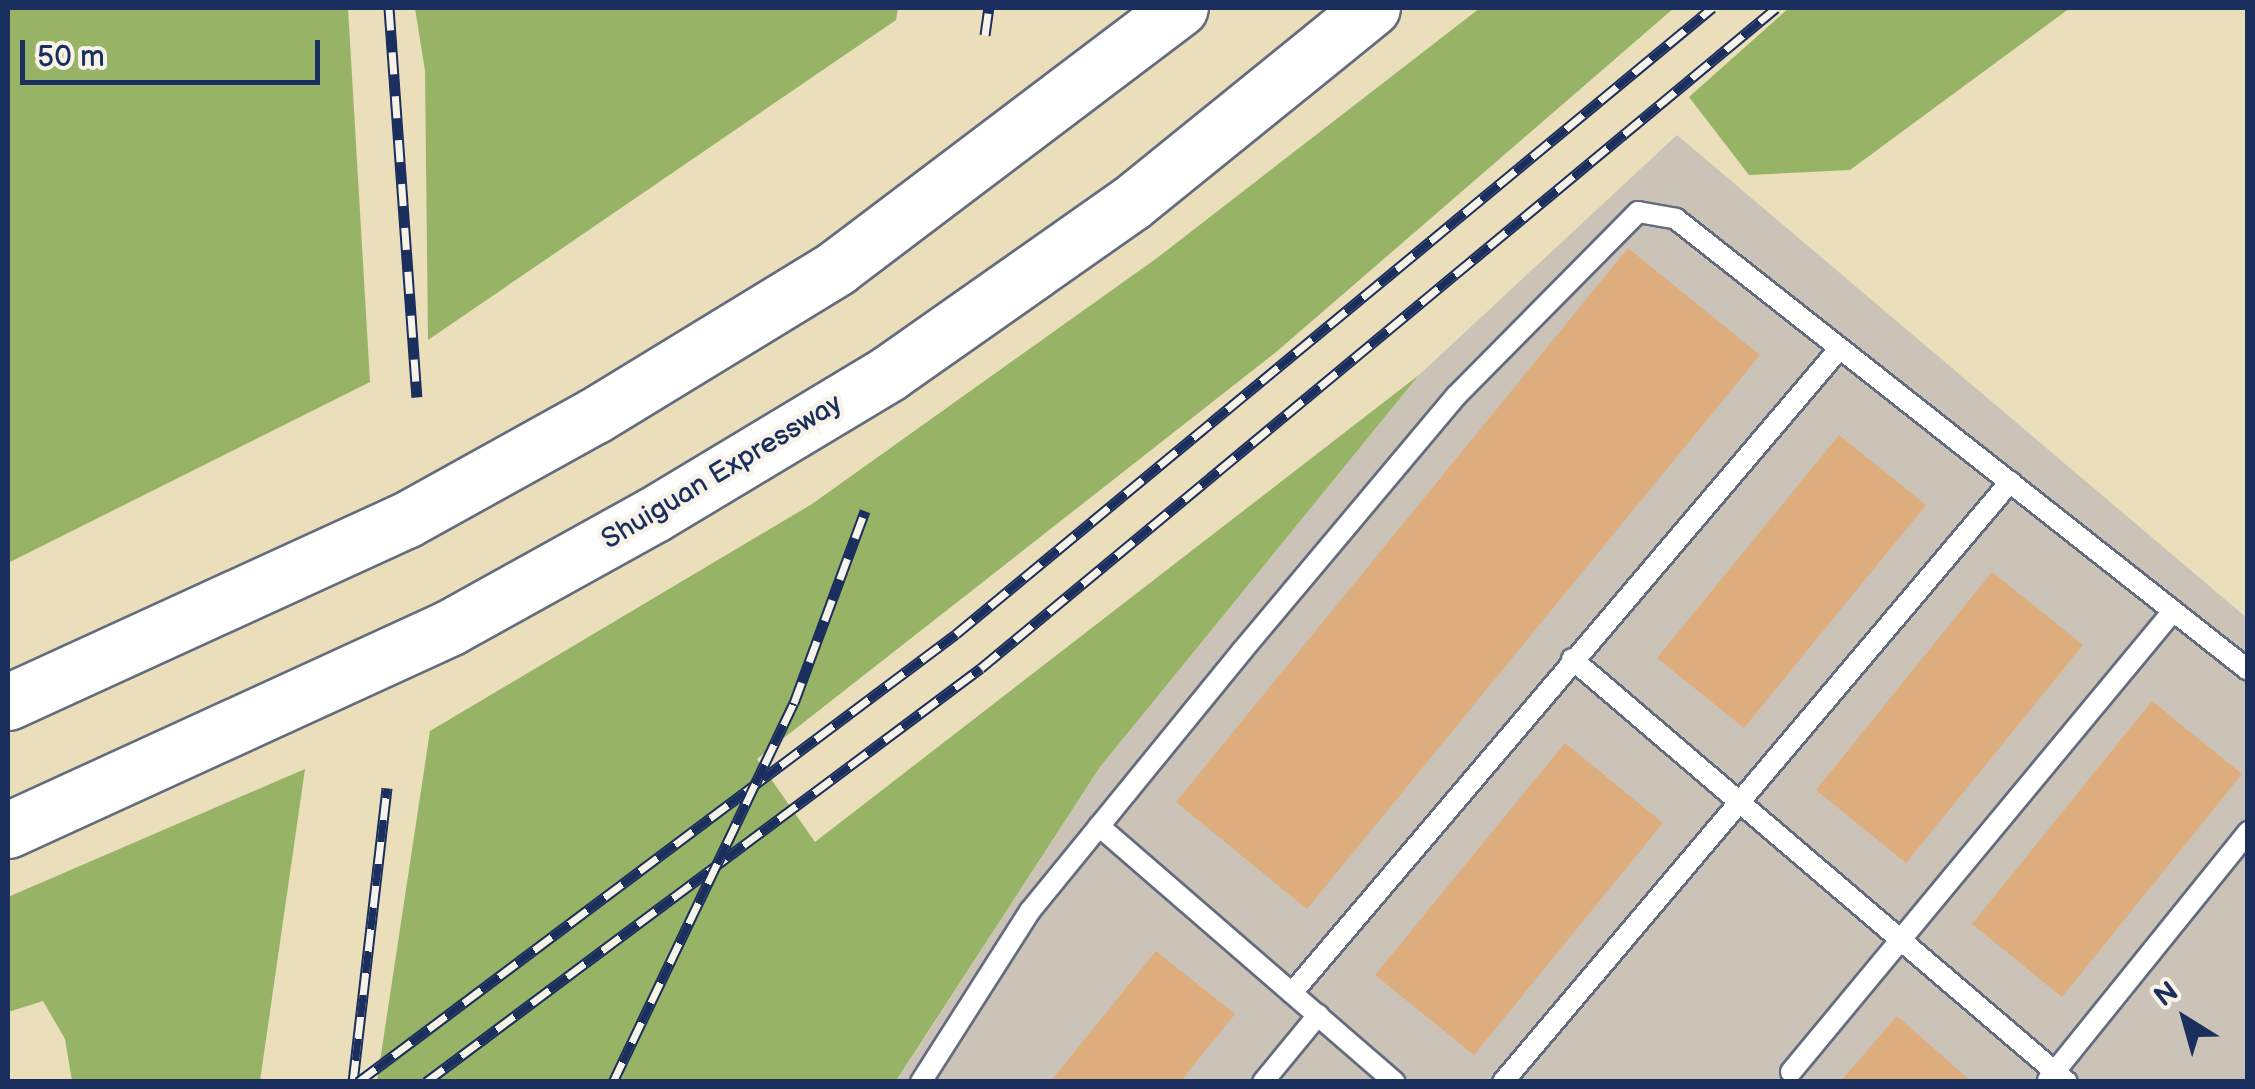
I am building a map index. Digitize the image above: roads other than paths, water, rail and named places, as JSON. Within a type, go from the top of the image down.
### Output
[{"type":"highway","points":[[8,702],[354,545],[594,416],[836,268],[1180,8]]},
{"type":"highway","name":"Shuiguan Expressway","points":[[8,830],[450,628],[670,505],[888,373],[1131,203],[1372,8]]},
{"type":"lane","points":[[921,1082],[1030,911],[1099,826],[1456,396],[1638,212],[1676,219],[2248,670]]},
{"type":"lane","points":[[1292,992],[1840,348]]},
{"type":"lane","points":[[1503,1082],[2010,482]]},
{"type":"lane","points":[[1791,1072],[1904,942],[2173,611]]},
{"type":"lane","points":[[1572,659],[1904,942],[2056,1078],[2248,832]]},
{"type":"lane","points":[[1099,826],[1395,1082]]},
{"type":"lane","points":[[1263,1082],[1318,1015]]},
{"type":"railway","points":[[389,8],[417,397]]},
{"type":"railway","points":[[985,35],[989,8]]},
{"type":"railway","points":[[358,1082],[956,634],[1712,8]]},
{"type":"railway","points":[[426,1082],[981,668],[1776,8]]},
{"type":"railway","points":[[613,1082],[794,703],[865,511]]},
{"type":"railway","points":[[353,1082],[387,788]]}]
